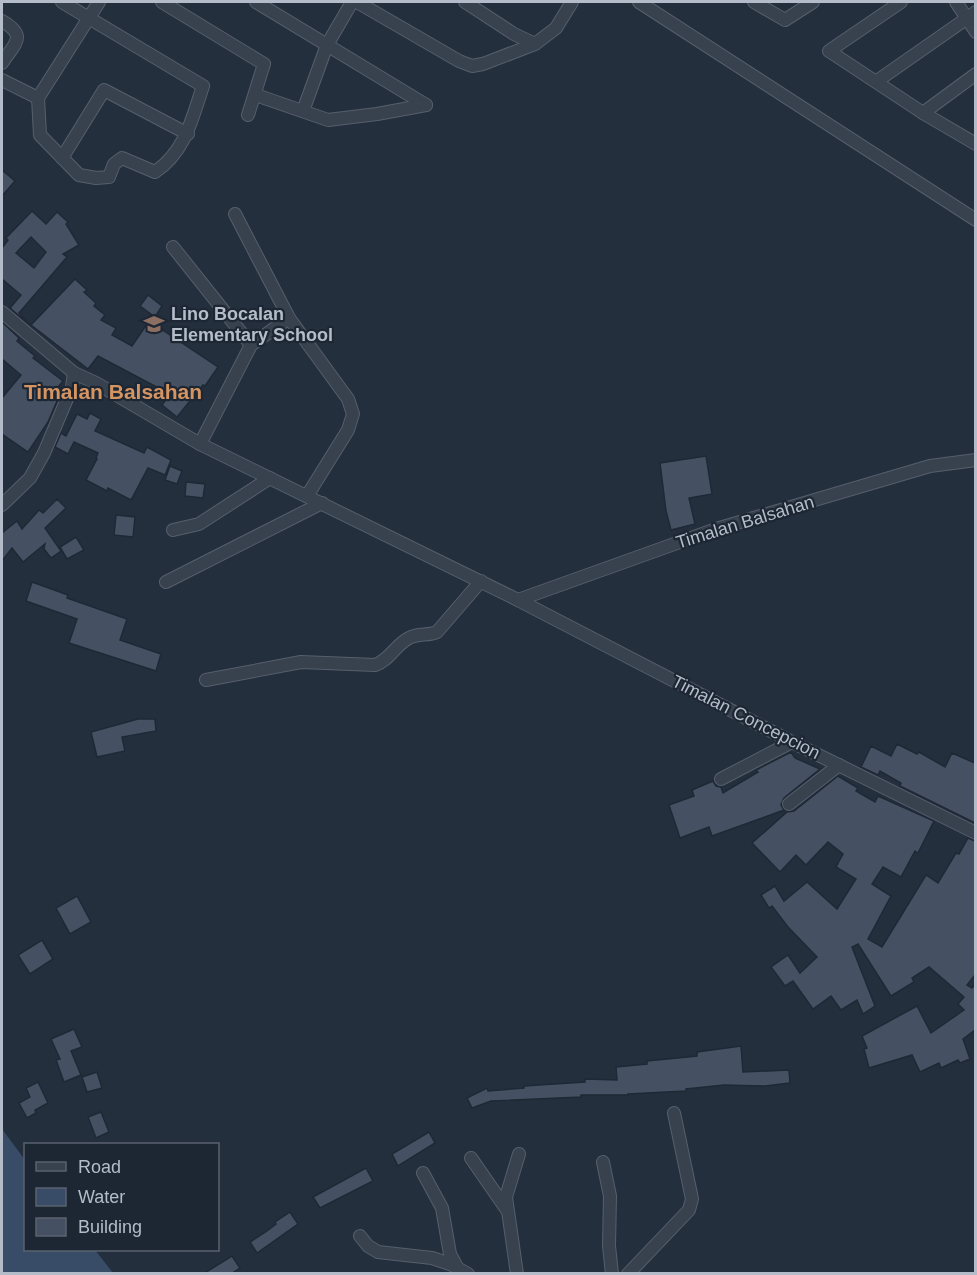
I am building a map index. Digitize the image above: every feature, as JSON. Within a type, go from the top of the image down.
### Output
[{"type":"street","points":[[62,2],[88,18],[203,87],[188,134],[169,163],[155,172],[122,158],[114,164],[108,177],[96,178],[79,175],[39,135],[38,98],[88,18],[99,2]]},
{"type":"street","points":[[162,2],[264,64],[248,115]]},
{"type":"street","points":[[256,2],[426,105],[328,120],[256,95]]},
{"type":"street","points":[[303,111],[327,45],[354,2],[459,62],[472,66],[535,44],[556,27],[572,2]]},
{"type":"street","points":[[465,2],[482,6],[514,34],[535,44]]},
{"type":"street","points":[[639,2],[975,220]]},
{"type":"street","points":[[754,2],[785,20],[813,2]]},
{"type":"street","points":[[901,2],[829,51],[923,113],[974,140]]},
{"type":"street","points":[[956,2],[971,15],[975,32]]},
{"type":"street","points":[[877,81],[971,15]]},
{"type":"street","points":[[2,21],[13,28],[17,33],[17,39],[2,63]]},
{"type":"street","points":[[923,113],[975,74]]},
{"type":"street","points":[[2,80],[38,98]]},
{"type":"street","points":[[62,158],[104,90],[188,134]]},
{"type":"street","points":[[235,214],[289,318],[348,399],[353,414],[348,430],[307,496]]},
{"type":"street","points":[[173,247],[251,345]]},
{"type":"street","name":"Timalan Concepcion","points":[[2,312],[74,373],[96,383],[200,444],[481,581],[792,742],[975,833]]},
{"type":"street","points":[[200,444],[251,345],[289,318]]},
{"type":"street","points":[[2,505],[30,477],[44,453],[72,387],[74,373]]},
{"type":"street","name":"Timalan Balsahan","points":[[518,600],[716,529],[930,466],[975,460]]},
{"type":"street","points":[[173,530],[199,524],[270,478]]},
{"type":"street","points":[[166,582],[322,503]]},
{"type":"street","points":[[206,680],[301,662],[375,665],[384,662],[406,639],[437,632],[481,581]]},
{"type":"street","points":[[721,779],[792,742]]},
{"type":"street","points":[[789,804],[839,765]]},
{"type":"street","points":[[628,1274],[689,1210],[692,1199],[674,1113]]},
{"type":"street","points":[[516,1274],[507,1211],[507,1191],[519,1154]]},
{"type":"street","points":[[471,1158],[507,1211]]},
{"type":"street","points":[[603,1162],[610,1196],[609,1246],[612,1274]]},
{"type":"street","points":[[423,1173],[442,1208],[450,1254],[463,1272]]},
{"type":"street","points":[[360,1236],[368,1246],[378,1252],[432,1258],[450,1264],[463,1272]]},
{"type":"water","points":[[2,1129],[24,1159],[24,1251],[96,1251],[113,1273],[2,1273]]},
{"type":"building","points":[[2,170],[15,181],[2,196]]},
{"type":"building","points":[[32,211],[46,224],[57,212],[68,222],[66,224],[79,245],[63,254],[67,257],[19,313],[30,325],[10,308],[21,295],[2,279],[2,248],[8,240],[6,238]],"holes":[[[31,237],[46,252],[34,268],[16,253]]]},
{"type":"building","points":[[75,279],[87,290],[84,292],[96,303],[94,306],[105,315],[101,320],[116,328],[112,335],[132,346],[149,321],[218,367],[205,386],[203,385],[177,417],[162,405],[170,394],[98,356],[88,369],[31,325]]},
{"type":"building","points":[[148,295],[162,306],[155,317],[140,306]]},
{"type":"building","points":[[2,322],[19,338],[17,341],[35,356],[33,358],[63,381],[51,396],[57,401],[48,422],[28,452],[2,434],[2,398],[21,375],[2,359]]},
{"type":"building","points":[[90,413],[101,419],[95,431],[144,453],[147,447],[171,460],[165,475],[148,468],[131,500],[86,480],[98,453],[74,442],[68,454],[55,447],[61,433],[66,436],[77,414],[87,419]]},
{"type":"building","points":[[706,456],[712,494],[689,498],[695,524],[671,530],[666,511],[660,463]]},
{"type":"building","points":[[170,466],[182,471],[177,484],[165,480]]},
{"type":"building","points":[[186,482],[205,484],[203,498],[185,496]]},
{"type":"building","points":[[57,499],[66,508],[45,528],[61,551],[51,558],[44,549],[45,544],[23,562],[12,548],[2,561],[2,533],[17,521],[22,529],[39,510],[43,513]]},
{"type":"building","points":[[116,515],[135,517],[133,537],[114,535]]},
{"type":"building","points":[[76,537],[84,550],[67,559],[60,547]]},
{"type":"building","points":[[32,582],[68,595],[67,598],[127,619],[120,640],[161,654],[156,671],[69,643],[77,619],[26,601]]},
{"type":"building","points":[[138,719],[155,719],[156,731],[122,737],[125,751],[97,757],[91,732]]},
{"type":"building","points":[[897,744],[917,754],[919,752],[945,767],[952,753],[975,763],[975,823],[900,786],[901,783],[880,771],[878,775],[861,767],[871,746],[891,756]]},
{"type":"building","points":[[791,752],[795,758],[820,769],[784,798],[781,805],[784,810],[712,836],[709,827],[680,838],[669,805],[694,796],[692,790],[713,781],[716,786],[721,787],[723,793],[758,772],[756,770]]},
{"type":"building","points":[[838,776],[858,788],[856,791],[875,802],[878,796],[934,821],[918,853],[915,851],[901,877],[883,867],[872,884],[891,896],[868,939],[882,947],[926,875],[938,883],[968,838],[975,841],[975,975],[967,985],[972,988],[975,984],[975,1030],[963,1039],[970,1059],[960,1063],[958,1060],[941,1068],[939,1063],[920,1072],[912,1055],[869,1068],[864,1049],[867,1048],[862,1036],[917,1006],[931,1033],[964,1010],[958,1004],[964,997],[929,967],[912,978],[914,982],[891,996],[858,944],[852,947],[875,1006],[863,1014],[857,1000],[841,1010],[831,996],[813,1009],[793,981],[785,986],[771,967],[788,955],[800,973],[817,957],[788,927],[772,906],[769,908],[761,895],[775,886],[784,901],[807,882],[837,909],[856,879],[836,867],[843,854],[828,842],[806,865],[796,855],[780,872],[752,843],[787,812],[794,811]]},
{"type":"building","points":[[77,896],[91,922],[70,934],[56,908]]},
{"type":"building","points":[[42,940],[53,959],[30,974],[18,955]]},
{"type":"building","points":[[74,1029],[82,1047],[71,1051],[81,1075],[64,1082],[56,1060],[60,1059],[51,1039]]},
{"type":"building","points":[[741,1046],[743,1072],[789,1070],[790,1083],[765,1086],[724,1085],[686,1089],[686,1091],[628,1095],[581,1095],[581,1097],[491,1101],[472,1108],[467,1098],[487,1088],[488,1091],[585,1082],[585,1079],[617,1080],[616,1067],[697,1056],[697,1052]]},
{"type":"building","points":[[97,1072],[102,1088],[87,1092],[82,1077]]},
{"type":"building","points":[[38,1082],[48,1103],[35,1110],[36,1113],[27,1118],[19,1103],[30,1097],[26,1088]]},
{"type":"building","points":[[101,1112],[109,1132],[96,1138],[88,1117]]},
{"type":"building","points":[[429,1132],[435,1143],[398,1166],[392,1154]]},
{"type":"building","points":[[366,1168],[373,1181],[320,1208],[313,1197]]},
{"type":"building","points":[[290,1212],[298,1224],[257,1253],[250,1242]]},
{"type":"building","points":[[232,1256],[240,1268],[231,1274],[203,1274]]},
{"type":"place","name":"Lino Bocalan Elementary School","points":[[154,324]]},
{"type":"district","name":"Timalan Balsahan","points":[[113,392]]}]
